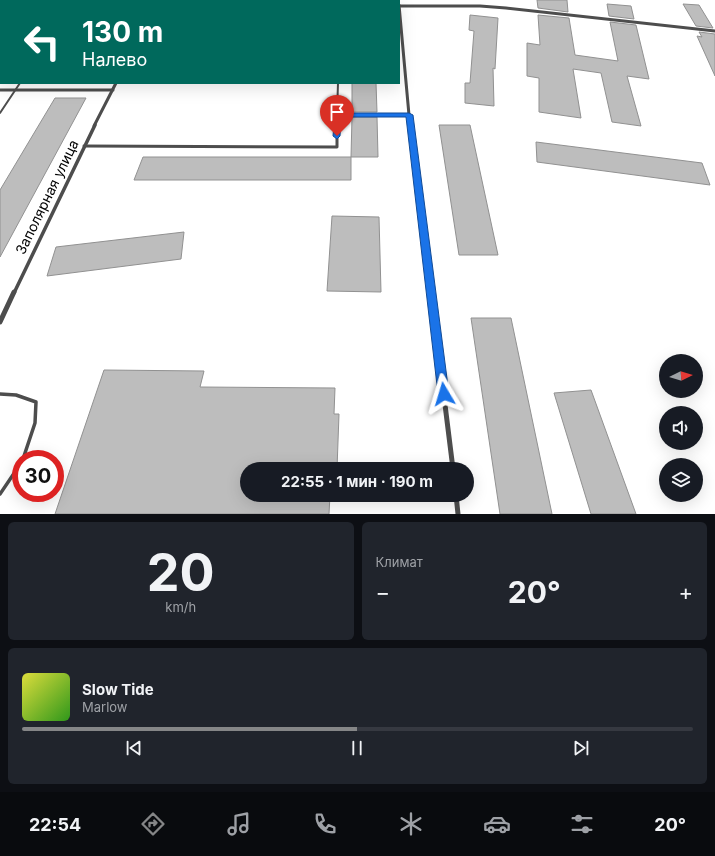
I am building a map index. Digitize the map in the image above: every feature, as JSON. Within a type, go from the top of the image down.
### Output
[{"type":"street","points":[[400,6],[493,7],[715,31]]},
{"type":"street","points":[[400,17],[409,115],[452,462]]},
{"type":"street","name":"Заполярная улица","points":[[0,322],[84,146],[116,84]]},
{"type":"street","points":[[0,90],[113,90]]},
{"type":"street","points":[[457,502],[458,514]]},
{"type":"lane","points":[[0,112],[19,84]]},
{"type":"lane","points":[[84,146],[337,147],[338,84]]},
{"type":"lane","points":[[337,114],[409,115]]},
{"type":"lane","points":[[0,394],[16,395],[36,402],[35,423],[26,450]]},
{"type":"lane","points":[[0,494],[12,476]]},
{"type":"building","points":[[537,0],[567,0],[568,12],[538,8]]},
{"type":"building","points":[[607,4],[631,6],[634,19],[609,16]]},
{"type":"building","points":[[683,4],[699,5],[713,28],[696,26]]},
{"type":"building","points":[[470,15],[498,18],[495,69],[493,68],[494,106],[465,103],[465,83],[470,83],[474,31],[469,30]]},
{"type":"building","points":[[538,15],[569,18],[575,55],[618,61],[610,22],[636,25],[649,79],[627,76],[641,126],[612,122],[601,73],[573,69],[581,118],[539,112],[539,78],[527,76],[527,43],[540,45]]},
{"type":"building","points":[[699,32],[715,34],[715,76],[697,36],[702,37]]},
{"type":"building","points":[[352,84],[376,84],[377,112],[352,112]]},
{"type":"building","points":[[55,98],[86,98],[0,257],[0,190]]},
{"type":"building","points":[[352,117],[377,117],[378,157],[351,157]]},
{"type":"building","points":[[439,125],[470,125],[498,255],[459,255]]},
{"type":"building","points":[[536,142],[702,163],[710,185],[537,162]]},
{"type":"building","points":[[143,157],[351,157],[351,180],[134,180]]},
{"type":"building","points":[[332,216],[379,217],[381,292],[327,291]]},
{"type":"building","points":[[184,232],[181,259],[47,276],[56,247]]},
{"type":"building","points":[[471,318],[511,318],[552,514],[500,514]]},
{"type":"building","points":[[104,370],[204,371],[200,387],[335,388],[334,414],[339,414],[337,462],[240,462],[240,502],[330,502],[329,514],[55,514],[59,502],[64,502],[64,488]]},
{"type":"building","points":[[591,390],[636,514],[591,514],[554,393]]},
{"type":"route","points":[[337,136],[337,114],[409,115],[444,394]]}]
